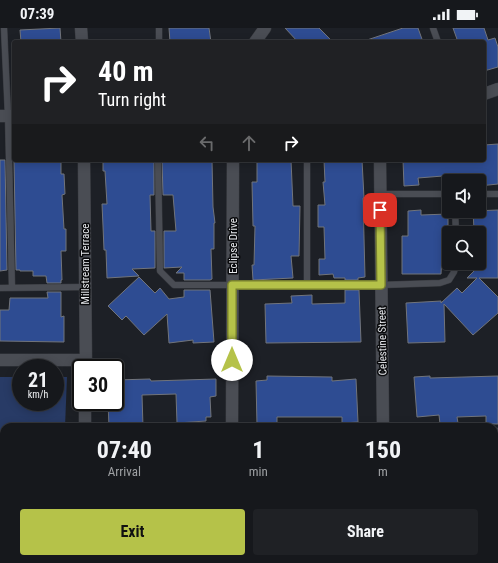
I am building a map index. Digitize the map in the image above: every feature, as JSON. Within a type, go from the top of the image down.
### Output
[{"type":"street","points":[[81,28],[82,40]]},
{"type":"street","points":[[256,40],[265,28]]},
{"type":"street","points":[[486,93],[498,88]]},
{"type":"street","name":"Millstream Terrace","points":[[84,162],[86,359]]},
{"type":"street","name":"Eclipse Drive","points":[[232,423],[233,162]]},
{"type":"street","name":"Celestine Street","points":[[380,162],[383,423]]},
{"type":"street","points":[[0,360],[72,363]]},
{"type":"street","points":[[85,411],[85,423]]},
{"type":"lane","points":[[4,28],[12,288]]},
{"type":"lane","points":[[159,28],[159,40]]},
{"type":"lane","points":[[433,28],[437,40]]},
{"type":"lane","points":[[158,162],[160,271],[174,285],[307,286],[440,283],[449,280],[454,270]]},
{"type":"lane","points":[[307,162],[307,286]]},
{"type":"lane","points":[[380,194],[442,194]]},
{"type":"lane","points":[[486,194],[498,194]]},
{"type":"lane","points":[[0,288],[85,286]]},
{"type":"shaded area","points":[[0,377],[12,377],[12,411],[64,411],[64,377],[67,377],[65,423],[0,423]]},
{"type":"building","points":[[60,28],[61,40],[21,40],[20,30]]},
{"type":"building","points":[[169,28],[209,28],[211,40],[170,40]]},
{"type":"building","points":[[285,28],[319,28],[331,40],[296,40]]},
{"type":"building","points":[[403,28],[418,28],[422,40],[367,40]]},
{"type":"building","points":[[453,28],[484,28],[488,40],[495,38],[498,47],[498,67],[486,70],[486,40],[457,40]]},
{"type":"building","points":[[498,144],[498,184],[486,185],[486,174],[442,174],[442,176],[418,178],[419,185],[404,186],[403,162],[486,162],[486,145]]},
{"type":"building","points":[[0,160],[5,160],[7,270],[0,271]]},
{"type":"building","points":[[14,162],[61,162],[61,174],[64,174],[65,194],[62,195],[64,229],[66,229],[66,251],[61,251],[61,283],[47,283],[46,276],[33,276],[33,271],[16,270]]},
{"type":"building","points":[[103,162],[154,162],[154,195],[150,195],[151,231],[155,231],[155,268],[132,269],[139,276],[107,278],[102,204],[107,204],[105,171],[103,171]]},
{"type":"building","points":[[162,162],[212,162],[213,207],[215,223],[214,249],[211,249],[212,279],[184,280],[184,273],[176,273],[182,267],[164,268],[164,231],[176,231],[173,195],[163,195]]},
{"type":"building","points":[[257,162],[291,162],[293,206],[300,206],[299,256],[291,256],[293,278],[253,280],[252,265],[254,265],[255,226],[253,226],[252,182],[257,182]]},
{"type":"building","points":[[324,162],[362,162],[365,277],[358,278],[358,280],[334,278],[333,274],[319,275],[319,259],[325,259],[324,227],[318,227],[318,205],[325,205],[323,182],[325,182]]},
{"type":"building","points":[[421,210],[421,215],[442,214],[442,218],[448,218],[448,226],[442,226],[441,274],[402,274],[402,236],[408,236],[408,211]]},
{"type":"building","points":[[486,210],[498,210],[498,278],[479,278],[498,297],[498,313],[473,335],[444,304],[445,342],[408,343],[406,303],[441,301],[441,303],[457,288],[462,293],[477,278],[467,278],[474,270],[486,270],[486,226],[474,226],[473,218],[486,218]]},
{"type":"building","points":[[139,277],[155,293],[160,288],[169,299],[184,297],[184,290],[210,290],[214,342],[193,343],[193,340],[169,343],[167,314],[144,335],[126,316],[122,320],[108,306]]},
{"type":"building","points":[[345,290],[359,290],[361,342],[266,343],[265,304],[292,303],[291,296],[312,295],[312,304],[345,303]]},
{"type":"building","points":[[47,292],[61,292],[61,317],[64,316],[64,342],[0,341],[0,310],[9,310],[10,298],[48,298]]},
{"type":"building","points":[[267,376],[332,377],[332,381],[356,379],[358,422],[342,423],[342,417],[277,417],[277,423],[257,423],[256,381],[267,380]]},
{"type":"building","points":[[498,376],[498,423],[486,423],[486,416],[457,417],[458,423],[440,423],[439,415],[417,417],[414,377]]},
{"type":"building","points":[[150,379],[151,381],[216,379],[216,396],[210,397],[211,417],[206,417],[206,421],[177,423],[176,394],[142,395],[143,423],[109,423],[108,411],[124,411],[124,380]]},
{"type":"route","points":[[232,360],[232,285],[381,285],[380,210]]}]
